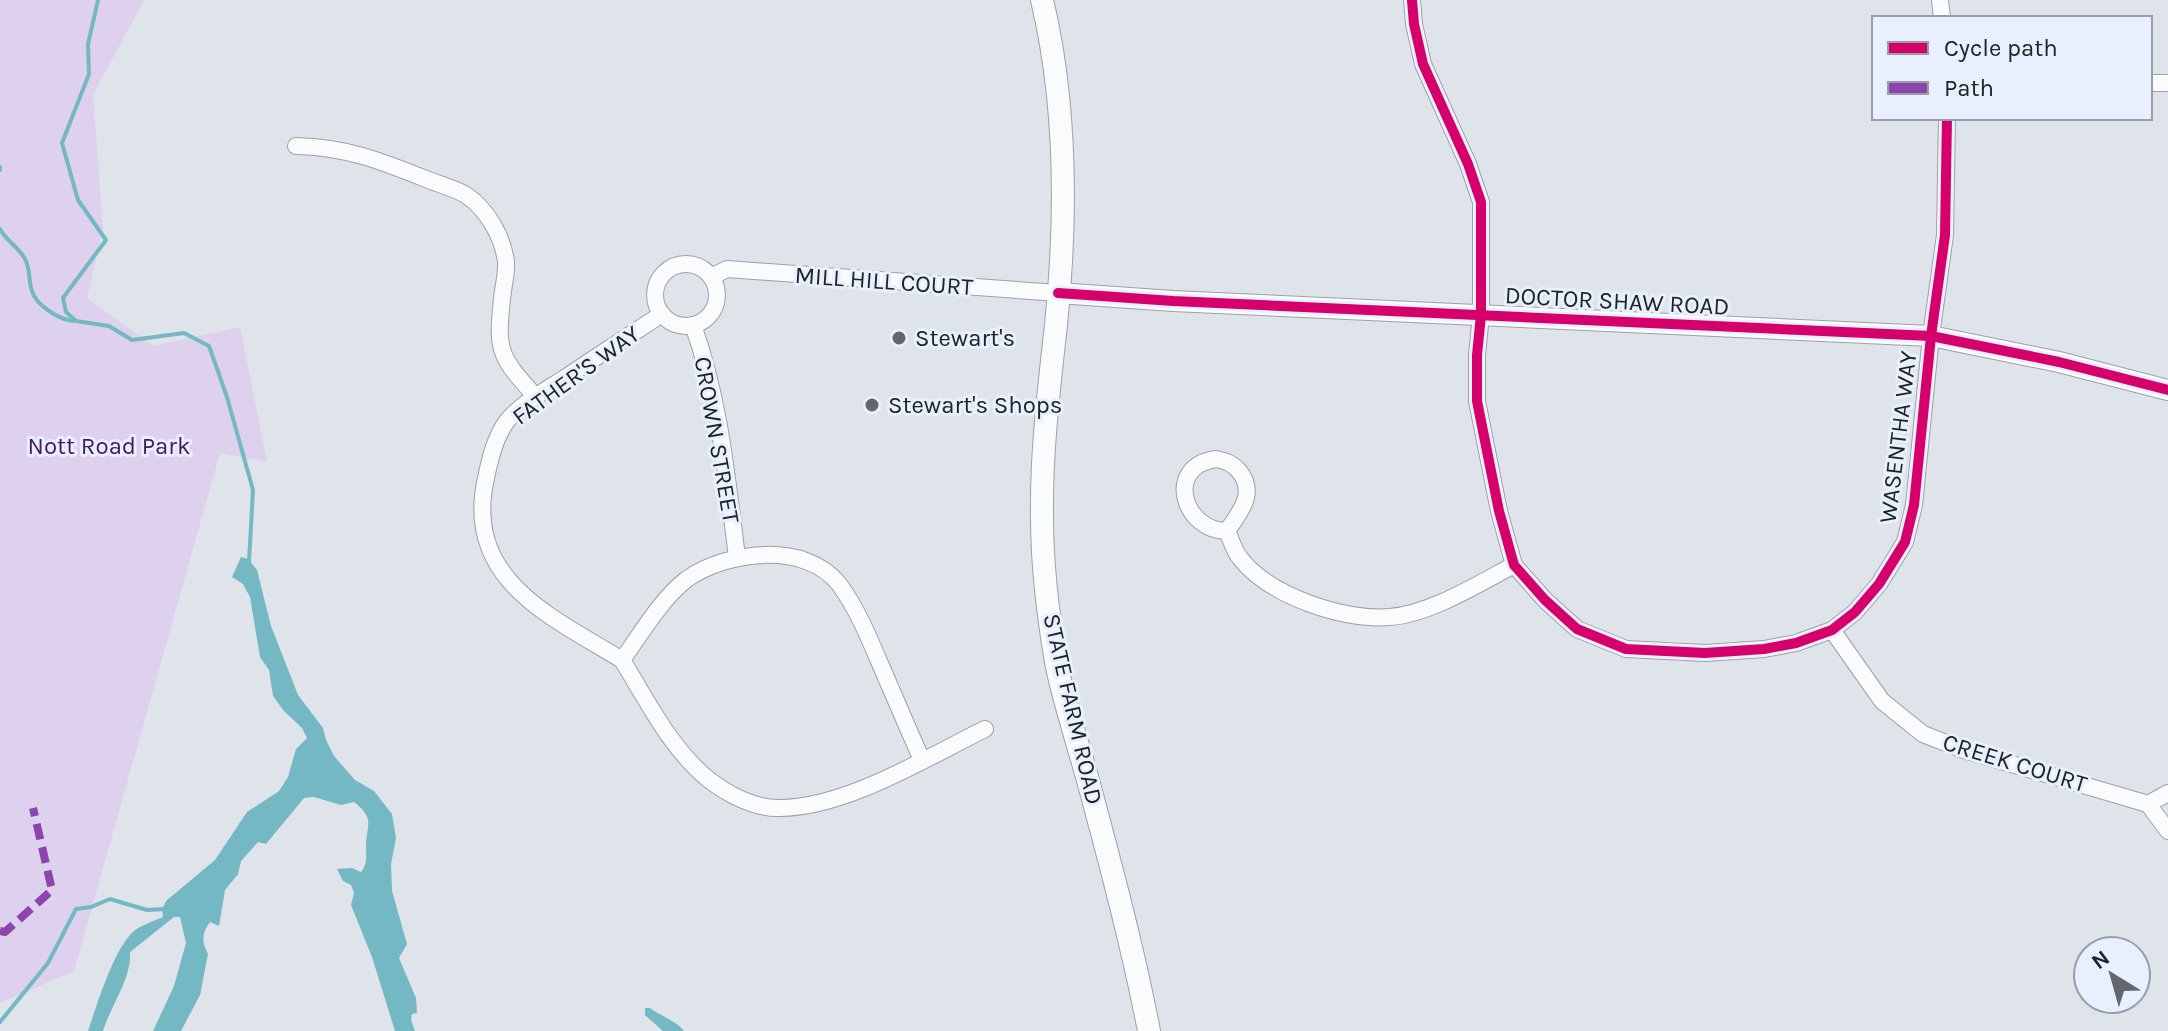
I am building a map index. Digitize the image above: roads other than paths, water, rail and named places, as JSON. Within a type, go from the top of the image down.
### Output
[{"type":"main road","name":"STATE FARM ROAD","points":[[1042,0],[1054,49],[1063,184],[1042,517],[1048,601],[1056,662],[1133,949],[1149,1031]]},
{"type":"street","name":"WASENTHA WAY","points":[[1412,0],[1423,64],[1468,164],[1481,202],[1477,401],[1499,511],[1514,565],[1577,629],[1626,649],[1705,653],[1764,649],[1796,643],[1832,630],[1855,612],[1879,584],[1905,542],[1914,505],[1945,235],[1947,120]]},
{"type":"street","points":[[296,146],[326,146],[364,154],[465,195],[485,213],[500,238],[506,264],[498,328],[501,350],[512,370],[536,397]]},
{"type":"street","name":"MILL HILL COURT","points":[[662,314],[655,296],[660,277],[676,265],[696,265],[711,277],[727,269],[1058,293]]},
{"type":"street","points":[[662,314],[676,324],[693,325],[710,314],[717,296],[711,277]]},
{"type":"street","name":"DOCTOR SHAW ROAD","points":[[1058,293],[1931,336],[2059,362],[2168,390]]},
{"type":"street","name":"FATHER'S WAY","points":[[622,660],[535,606],[502,575],[486,542],[481,496],[491,454],[507,422],[536,397],[662,314]]},
{"type":"street","name":"CROWN STREET","points":[[693,325],[707,364],[718,416],[737,557]]},
{"type":"street","points":[[1206,461],[1227,461],[1246,480],[1247,498],[1227,531],[1210,528],[1199,520],[1184,494],[1189,473],[1206,461]]},
{"type":"street","points":[[1227,531],[1239,558],[1261,578],[1308,604],[1343,613],[1391,617],[1443,602],[1514,565]]},
{"type":"street","points":[[922,760],[858,613],[837,581],[814,563],[782,556],[737,557],[712,565],[686,580],[667,599],[622,660],[673,742],[706,778],[734,797],[777,809],[824,804],[922,760],[985,729]]},
{"type":"street","name":"CREEK COURT","points":[[1832,630],[1882,701],[1923,734],[1964,750],[2148,804]]},
{"type":"street","points":[[2168,793],[2148,804],[2168,831]]},
{"type":"water","points":[[241,557],[248,559],[257,570],[271,626],[298,695],[323,728],[334,756],[355,780],[374,791],[392,814],[396,838],[391,864],[392,891],[407,944],[399,958],[416,998],[417,1013],[412,1014],[411,1020],[415,1031],[395,1031],[372,957],[351,905],[354,893],[337,869],[352,868],[361,872],[363,869],[367,817],[354,802],[341,805],[314,797],[304,798],[266,844],[258,842],[241,861],[238,874],[225,890],[219,926],[210,922],[204,934],[208,954],[200,995],[181,1031],[153,1031],[174,986],[186,943],[180,917],[174,917],[130,952],[128,972],[103,1031],[88,1031],[107,978],[127,939],[137,929],[163,917],[166,901],[215,860],[247,812],[279,791],[288,777],[296,749],[307,738],[302,728],[273,696],[269,670],[260,657],[250,597],[243,584],[232,577]]},
{"type":"water","points":[[645,1008],[673,1021],[684,1031],[663,1031],[645,1015]]},
{"type":"waterway","points":[[98,0],[88,44],[89,74],[62,143],[78,200],[106,240],[63,298],[66,312],[76,321],[109,326],[132,340],[184,333],[209,346],[253,490],[249,562]]},
{"type":"waterway","points":[[0,229],[25,259],[34,296],[54,314],[73,321]]},
{"type":"waterway","points":[[0,1022],[48,963],[76,909],[110,899],[147,910],[165,909]]},
{"type":"place","name":"Stewart's","points":[[899,338]]},
{"type":"place","name":"Stewart's Shops","points":[[872,405]]},
{"type":"park label","name":"Nott Road Park","points":[[109,446]]}]
